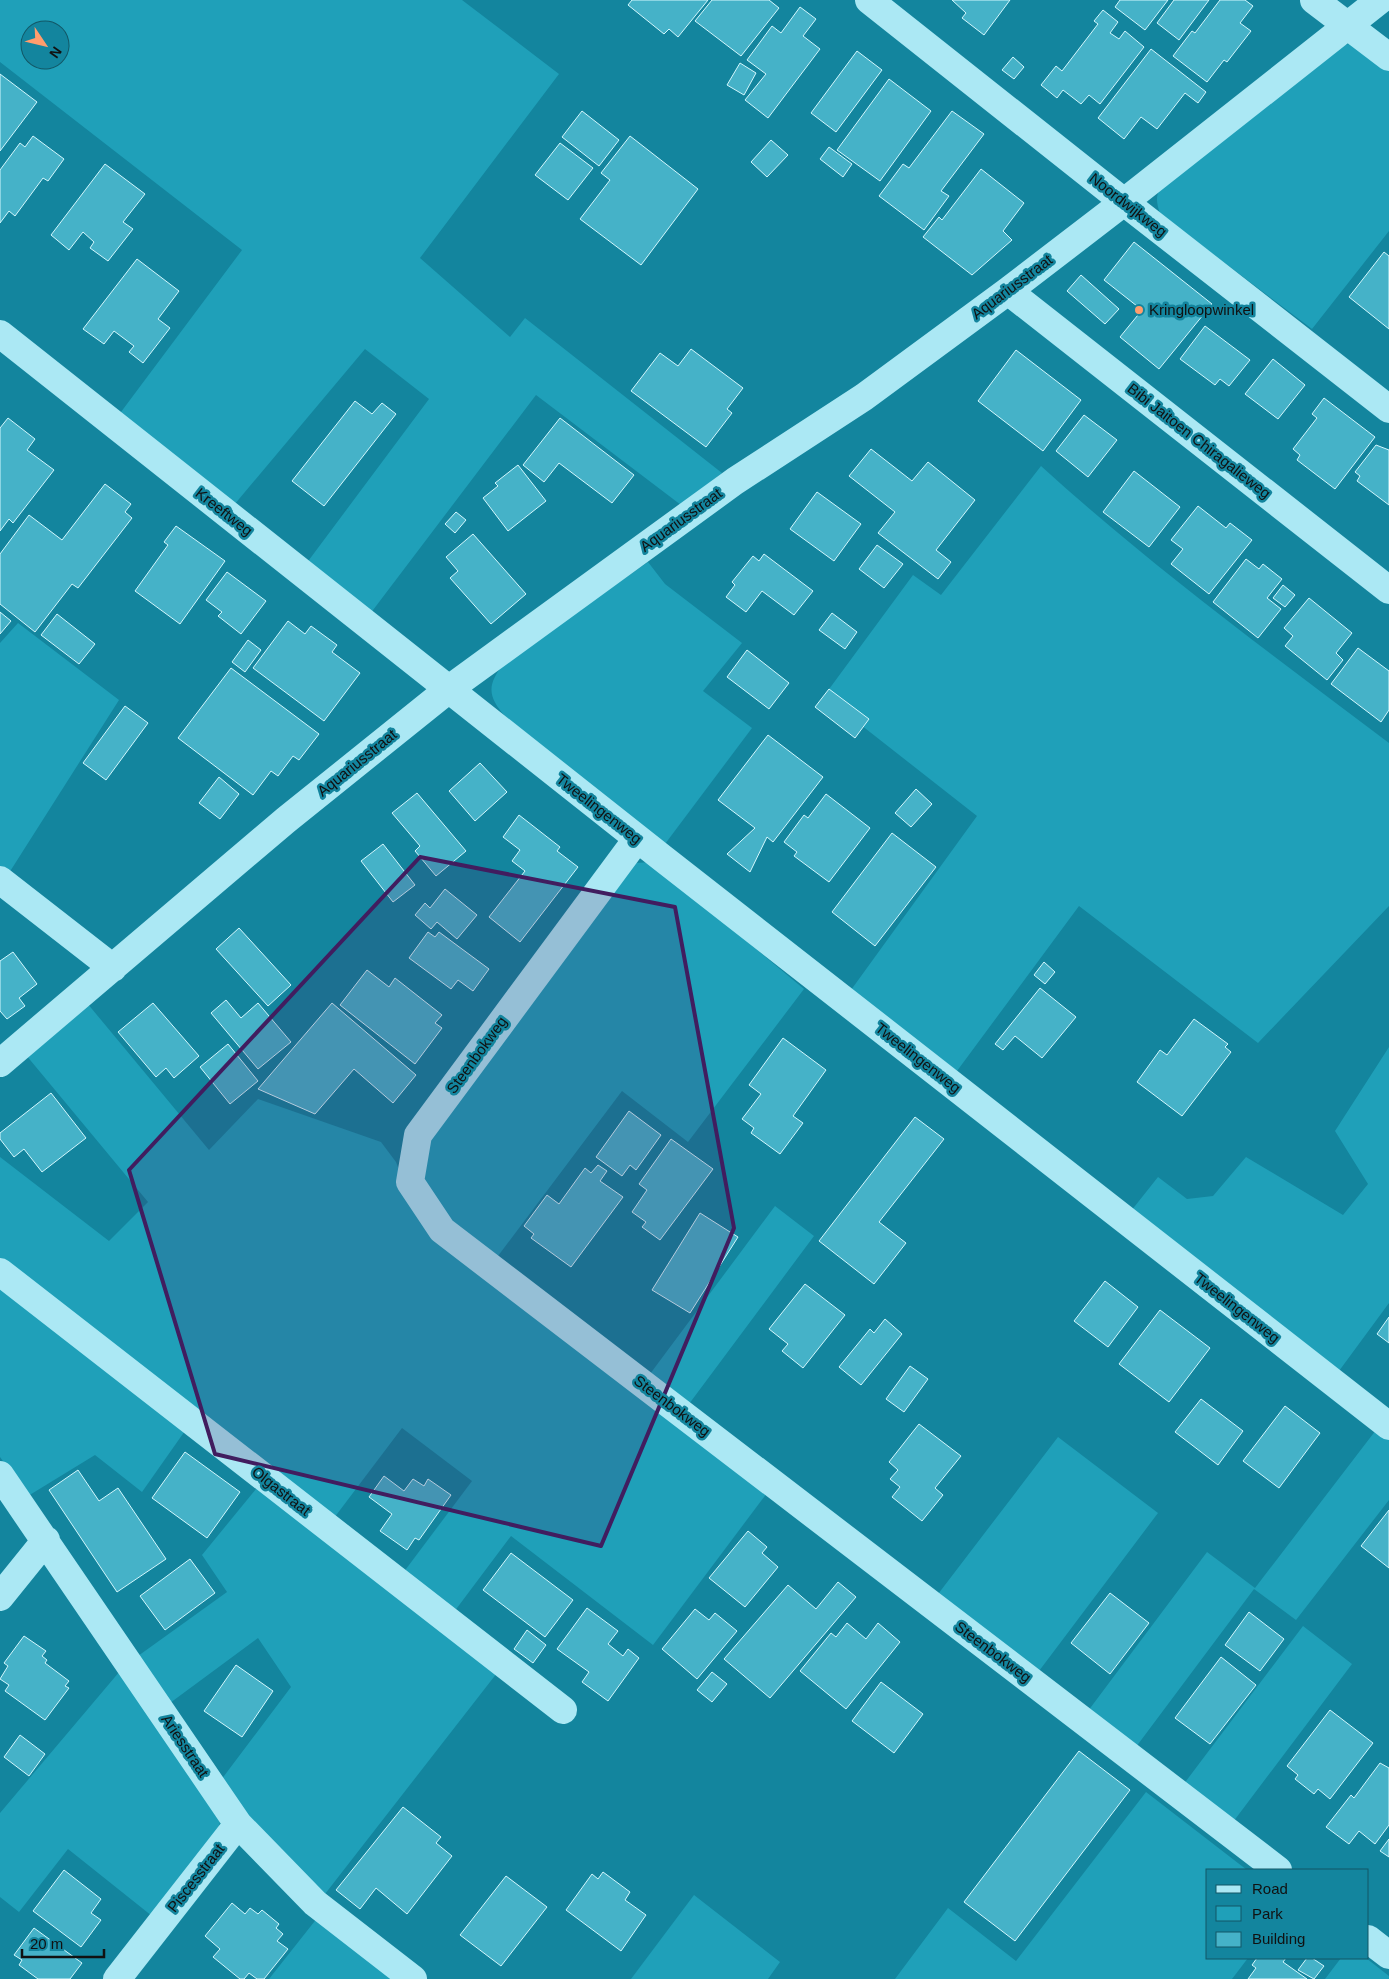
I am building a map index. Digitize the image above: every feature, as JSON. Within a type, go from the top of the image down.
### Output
[{"type":"street","name":"Noordwijkweg","points":[[869,0],[1389,409]]},
{"type":"street","points":[[1314,0],[1389,58]]},
{"type":"street","name":"Aquariusstraat","points":[[0,1063],[286,820],[448,689],[735,481],[864,397],[1008,291],[1380,0]]},
{"type":"street","name":"Bibi Jaitoen Chiragalieweg","points":[[1008,291],[1389,590]]},
{"type":"street","name":"Kreeftweg","points":[[0,334],[448,689]]},
{"type":"street","name":"Tweelingenweg","points":[[448,689],[1389,1426]]},
{"type":"street","name":"Steenbokweg","points":[[637,838],[418,1135],[410,1182],[442,1230],[1277,1869]]},
{"type":"street","points":[[0,880],[114,968]]},
{"type":"street","name":"Olgastraat","points":[[0,1272],[563,1710]]},
{"type":"street","name":"Ariesstraat","points":[[0,1475],[238,1824],[315,1903],[413,1979]]},
{"type":"street","points":[[0,1596],[46,1540]]},
{"type":"street","name":"Piscesstraat","points":[[117,1979],[238,1824]]},
{"type":"street","points":[[1369,1940],[1389,1955]]},
{"type":"highlighted area","points":[[420,857],[675,907],[734,1228],[601,1546],[215,1454],[129,1170]]},
{"type":"green space","points":[[0,0],[462,0],[559,74],[420,258],[510,337],[525,318],[722,473],[681,505],[536,395],[370,614],[306,564],[429,399],[365,349],[234,505],[118,416],[242,250],[0,62]]},
{"type":"green space","points":[[1350,44],[1389,66],[1389,231],[1312,329],[1160,214],[1157,198],[1160,189],[1341,45]]},
{"type":"green space","points":[[1041,466],[1168,574],[1389,743],[1389,906],[1258,1043],[1079,906],[957,1071],[851,990],[977,816],[824,696],[913,575],[941,595]]},
{"type":"green space","points":[[648,562],[665,584],[742,643],[703,691],[752,728],[665,844],[506,717],[495,703],[492,690],[494,678],[504,663]]},
{"type":"green space","points":[[18,623],[119,700],[9,873],[0,866],[0,643]]},
{"type":"green space","points":[[652,862],[804,989],[688,1142],[622,1091],[495,1260],[446,1222],[422,1181],[429,1138],[635,863]]},
{"type":"green space","points":[[87,1003],[209,1150],[258,1099],[381,1142],[396,1162],[408,1193],[767,1493],[653,1645],[511,1536],[451,1616],[400,1577],[472,1481],[402,1428],[331,1522],[0,1261],[0,1157],[109,1241],[148,1202],[26,1055]]},
{"type":"green space","points":[[1389,1047],[1389,1303],[1339,1371],[1131,1211],[1158,1177],[1187,1199],[1213,1196],[1246,1157],[1343,1215],[1368,1184],[1335,1131]]},
{"type":"green space","points":[[775,1206],[814,1236],[689,1404],[650,1374]]},
{"type":"green space","points":[[0,1281],[187,1428],[142,1492],[95,1455],[28,1496],[0,1457]]},
{"type":"green space","points":[[1376,1430],[1389,1440],[1389,1500],[1296,1620],[1254,1589],[1133,1751],[1085,1715],[1207,1552],[1255,1588]]},
{"type":"green space","points":[[1058,1437],[1158,1513],[1033,1679],[932,1602]]},
{"type":"green space","points":[[260,1484],[497,1673],[325,1894],[269,1844],[221,1780],[291,1687],[258,1638],[170,1703],[138,1656],[227,1592],[202,1555]]},
{"type":"green space","points":[[1303,1626],[1352,1664],[1227,1830],[1177,1793]]},
{"type":"green space","points":[[120,1671],[216,1812],[220,1822],[217,1833],[152,1916],[68,1849],[19,1912],[0,1897],[0,1813]]},
{"type":"green space","points":[[1146,1792],[1246,1869],[1206,1869],[1206,1959],[1247,1959],[1232,1979],[895,1979],[948,1908],[1016,1961]]},
{"type":"green space","points":[[694,1895],[780,1962],[768,1979],[631,1979]]},
{"type":"green space","points":[[318,1917],[396,1979],[269,1979]]},
{"type":"green space","points":[[1340,1959],[1367,1959],[1389,1976],[1389,1979],[1325,1979]]},
{"type":"building","points":[[632,0],[708,0],[678,37],[669,29],[664,34],[628,5]]},
{"type":"building","points":[[712,0],[769,0],[779,8],[741,56],[695,21]]},
{"type":"building","points":[[952,0],[1010,0],[984,35],[962,18],[966,13]]},
{"type":"building","points":[[1120,0],[1168,0],[1145,30],[1115,7]]},
{"type":"building","points":[[1174,0],[1209,0],[1179,40],[1157,23]]},
{"type":"building","points":[[1220,0],[1245,0],[1253,6],[1240,23],[1251,31],[1227,62],[1224,60],[1207,82],[1173,56],[1192,31],[1195,33]]},
{"type":"building","points":[[800,7],[816,19],[803,36],[820,49],[768,118],[745,100],[766,74],[747,60],[772,26],[781,33]]},
{"type":"building","points":[[1103,10],[1118,22],[1110,33],[1119,39],[1125,31],[1144,47],[1100,104],[1089,95],[1081,104],[1063,90],[1057,98],[1041,85],[1056,66],[1062,71],[1098,24],[1094,21]]},
{"type":"building","points":[[1151,49],[1206,92],[1198,103],[1185,93],[1157,129],[1141,117],[1124,139],[1098,118]]},
{"type":"building","points":[[857,51],[882,70],[836,132],[811,113]]},
{"type":"building","points":[[1013,57],[1024,67],[1014,79],[1002,70]]},
{"type":"building","points":[[740,63],[756,73],[744,95],[727,85]]},
{"type":"building","points":[[0,74],[37,102],[0,151]]},
{"type":"building","points":[[889,79],[931,111],[880,181],[837,150]]},
{"type":"building","points":[[582,111],[619,140],[599,166],[562,137]]},
{"type":"building","points":[[952,111],[984,134],[941,191],[949,196],[924,230],[879,196],[903,164],[909,168]]},
{"type":"building","points":[[33,136],[64,159],[48,181],[43,178],[15,216],[9,211],[0,223],[0,170],[20,143],[25,147]]},
{"type":"building","points":[[630,136],[698,189],[641,265],[580,219],[610,180],[601,173]]},
{"type":"building","points":[[771,140],[788,155],[767,177],[751,162]]},
{"type":"building","points":[[560,143],[593,168],[568,200],[535,175]]},
{"type":"building","points":[[829,147],[852,164],[843,177],[820,159]]},
{"type":"building","points":[[105,164],[145,194],[123,222],[133,229],[108,261],[90,248],[94,242],[83,232],[69,250],[51,235]]},
{"type":"building","points":[[981,169],[1024,203],[1003,231],[1012,240],[972,275],[923,237],[939,217],[942,220]]},
{"type":"building","points":[[1134,242],[1212,304],[1159,369],[1120,337],[1142,310],[1104,280]]},
{"type":"building","points":[[1384,252],[1389,256],[1389,329],[1349,297]]},
{"type":"building","points":[[137,259],[179,291],[158,319],[170,328],[143,363],[129,352],[134,346],[114,331],[104,344],[83,329]]},
{"type":"building","points":[[1081,275],[1119,309],[1105,324],[1067,291]]},
{"type":"building","points":[[1205,326],[1250,360],[1229,386],[1220,379],[1215,385],[1180,359]]},
{"type":"building","points":[[691,349],[743,388],[727,409],[732,413],[706,447],[631,391],[660,353],[678,366]]},
{"type":"building","points":[[1016,350],[1081,400],[1043,451],[978,401]]},
{"type":"building","points":[[1273,359],[1305,385],[1278,419],[1245,394]]},
{"type":"building","points":[[1324,398],[1375,437],[1335,489],[1297,460],[1300,455],[1293,449],[1317,418],[1312,414]]},
{"type":"building","points":[[355,401],[372,414],[382,403],[396,414],[324,506],[292,481]]},
{"type":"building","points":[[1084,415],[1117,440],[1088,477],[1056,451]]},
{"type":"building","points":[[8,418],[35,439],[27,450],[54,470],[13,523],[9,519],[0,531],[0,428]]},
{"type":"building","points":[[560,418],[634,475],[612,503],[559,463],[544,482],[523,465]]},
{"type":"building","points":[[1376,445],[1389,450],[1389,505],[1357,481],[1360,476],[1355,472]]},
{"type":"building","points":[[871,449],[912,481],[928,462],[975,500],[936,550],[951,562],[938,579],[878,533],[895,512],[849,476]]},
{"type":"building","points":[[518,465],[546,501],[508,531],[483,498],[498,486],[495,483]]},
{"type":"building","points":[[1134,471],[1180,507],[1149,547],[1103,512]]},
{"type":"building","points":[[105,484],[131,504],[125,512],[132,518],[78,588],[72,584],[35,632],[0,604],[0,554],[29,515],[62,540]]},
{"type":"building","points":[[817,492],[861,524],[834,561],[790,529]]},
{"type":"building","points":[[1198,506],[1226,528],[1230,523],[1252,540],[1209,594],[1171,564],[1183,549],[1171,540]]},
{"type":"building","points":[[456,512],[466,520],[455,533],[445,524]]},
{"type":"building","points":[[176,526],[225,561],[180,624],[135,591],[168,545],[164,542]]},
{"type":"building","points":[[473,534],[526,594],[491,624],[450,578],[458,571],[446,557]]},
{"type":"building","points":[[877,545],[903,564],[884,588],[859,569]]},
{"type":"building","points":[[764,554],[813,591],[794,615],[762,591],[746,612],[726,597],[735,585],[732,582],[753,556],[759,561]]},
{"type":"building","points":[[1246,559],[1259,569],[1263,564],[1282,579],[1267,598],[1281,609],[1258,638],[1213,602]]},
{"type":"building","points":[[227,572],[266,601],[241,634],[218,616],[222,612],[206,600]]},
{"type":"building","points":[[1283,585],[1295,595],[1285,607],[1273,598]]},
{"type":"building","points":[[1309,598],[1352,633],[1336,653],[1343,660],[1327,680],[1285,646],[1293,636],[1284,628]]},
{"type":"building","points":[[0,612],[11,621],[0,634]]},
{"type":"building","points":[[832,613],[857,632],[845,649],[819,630]]},
{"type":"building","points":[[57,614],[95,644],[79,664],[41,635]]},
{"type":"building","points":[[288,621],[305,634],[311,626],[337,645],[332,652],[360,673],[324,721],[253,668]]},
{"type":"building","points":[[248,640],[261,650],[245,672],[232,662]]},
{"type":"building","points":[[1358,648],[1389,671],[1389,710],[1381,722],[1331,684]]},
{"type":"building","points":[[747,650],[789,683],[769,709],[727,677]]},
{"type":"building","points":[[231,668],[319,734],[299,760],[293,756],[278,776],[271,771],[253,795],[178,738]]},
{"type":"building","points":[[829,689],[869,719],[855,738],[815,707]]},
{"type":"building","points":[[125,706],[148,723],[106,780],[83,763]]},
{"type":"building","points":[[768,735],[823,777],[773,842],[767,837],[750,872],[727,854],[755,828],[718,800]]},
{"type":"building","points":[[480,763],[507,792],[475,821],[449,791]]},
{"type":"building","points":[[219,777],[239,794],[220,819],[199,803]]},
{"type":"building","points":[[916,789],[932,804],[911,827],[895,813]]},
{"type":"building","points":[[417,793],[466,851],[436,876],[415,851],[420,846],[392,813]]},
{"type":"building","points":[[826,794],[870,828],[829,882],[794,856],[797,852],[784,842],[804,815],[808,818]]},
{"type":"building","points":[[519,815],[560,847],[557,851],[578,867],[520,942],[489,917],[525,871],[512,861],[520,850],[503,837]]},
{"type":"building","points":[[892,833],[936,867],[875,946],[832,912]]},
{"type":"building","points":[[383,844],[415,885],[393,902],[361,861]]},
{"type":"building","points":[[445,889],[477,915],[457,939],[437,922],[431,929],[415,915],[425,903],[430,908]]},
{"type":"building","points":[[239,928],[291,985],[268,1006],[216,949]]},
{"type":"building","points":[[428,932],[435,937],[439,932],[489,969],[473,991],[458,980],[451,989],[409,958]]},
{"type":"building","points":[[13,952],[37,984],[19,998],[25,1006],[7,1019],[0,1011],[0,961]]},
{"type":"building","points":[[1044,962],[1055,972],[1045,984],[1034,975]]},
{"type":"building","points":[[367,970],[389,987],[395,978],[442,1015],[435,1023],[442,1028],[415,1064],[340,1005]]},
{"type":"building","points":[[1040,988],[1076,1017],[1042,1058],[1015,1036],[1003,1050],[995,1044]]},
{"type":"building","points":[[226,1000],[241,1018],[258,1003],[291,1042],[258,1069],[211,1013]]},
{"type":"building","points":[[153,1003],[199,1056],[174,1078],[166,1068],[156,1077],[118,1032]]},
{"type":"building","points":[[332,1003],[416,1075],[393,1103],[354,1069],[315,1114],[258,1089]]},
{"type":"building","points":[[1194,1019],[1228,1044],[1225,1047],[1231,1052],[1182,1116],[1137,1082],[1160,1050],[1167,1055]]},
{"type":"building","points":[[783,1038],[826,1070],[793,1116],[803,1123],[780,1154],[751,1133],[754,1128],[742,1119],[761,1094],[749,1085]]},
{"type":"building","points":[[228,1044],[258,1081],[230,1104],[200,1067]]},
{"type":"building","points":[[51,1093],[86,1138],[42,1172],[24,1149],[14,1157],[0,1139],[0,1133]]},
{"type":"building","points":[[629,1111],[661,1135],[636,1170],[630,1165],[622,1176],[596,1157]]},
{"type":"building","points":[[915,1117],[944,1139],[879,1222],[906,1243],[874,1284],[819,1241]]},
{"type":"building","points":[[671,1139],[713,1169],[660,1240],[642,1227],[646,1222],[632,1212],[647,1190],[639,1184]]},
{"type":"building","points":[[598,1165],[607,1171],[600,1181],[623,1197],[571,1267],[531,1238],[534,1234],[524,1226],[547,1195],[559,1204],[585,1168],[591,1173]]},
{"type":"building","points":[[700,1213],[738,1237],[690,1313],[652,1290]]},
{"type":"building","points":[[1105,1281],[1138,1307],[1108,1347],[1074,1321]]},
{"type":"building","points":[[805,1284],[845,1315],[803,1368],[782,1351],[788,1344],[769,1329]]},
{"type":"building","points":[[1160,1310],[1210,1348],[1169,1402],[1119,1364]]},
{"type":"building","points":[[1389,1317],[1389,1343],[1377,1334]]},
{"type":"building","points":[[885,1319],[902,1334],[861,1385],[839,1367],[870,1329],[874,1333]]},
{"type":"building","points":[[910,1366],[928,1379],[904,1412],[886,1399]]},
{"type":"building","points":[[1201,1399],[1243,1431],[1218,1465],[1175,1432]]},
{"type":"building","points":[[1285,1406],[1320,1433],[1279,1488],[1243,1461]]},
{"type":"building","points":[[919,1424],[961,1456],[935,1488],[943,1495],[922,1521],[892,1497],[900,1487],[890,1479],[898,1470],[889,1462]]},
{"type":"building","points":[[185,1452],[240,1492],[207,1538],[152,1498]]},
{"type":"building","points":[[78,1470],[99,1501],[118,1488],[166,1559],[117,1592],[49,1490]]},
{"type":"building","points":[[384,1476],[404,1491],[413,1479],[424,1486],[428,1479],[451,1495],[419,1540],[415,1538],[407,1550],[380,1531],[392,1514],[369,1497]]},
{"type":"building","points":[[1389,1510],[1389,1568],[1361,1546]]},
{"type":"building","points":[[748,1531],[767,1547],[762,1553],[778,1567],[745,1607],[709,1578]]},
{"type":"building","points":[[511,1553],[573,1600],[545,1637],[483,1590]]},
{"type":"building","points":[[190,1559],[215,1593],[165,1630],[140,1596]]},
{"type":"building","points":[[838,1582],[856,1597],[770,1698],[724,1659],[788,1585],[816,1609]]},
{"type":"building","points":[[1110,1593],[1149,1623],[1110,1674],[1071,1643]]},
{"type":"building","points":[[587,1608],[618,1631],[608,1644],[623,1656],[628,1649],[639,1658],[608,1701],[582,1682],[589,1672],[557,1649]]},
{"type":"building","points":[[695,1609],[709,1620],[715,1613],[737,1631],[697,1679],[662,1649]]},
{"type":"building","points":[[1249,1612],[1284,1639],[1260,1671],[1225,1645]]},
{"type":"building","points":[[847,1623],[866,1639],[878,1623],[900,1642],[846,1709],[800,1671],[831,1633],[836,1637]]},
{"type":"building","points":[[527,1630],[546,1645],[533,1663],[514,1649]]},
{"type":"building","points":[[24,1636],[46,1651],[42,1656],[47,1660],[45,1663],[69,1681],[65,1686],[69,1688],[45,1720],[5,1691],[9,1685],[0,1679],[8,1666],[4,1663]]},
{"type":"building","points":[[1221,1657],[1256,1685],[1210,1744],[1175,1718]]},
{"type":"building","points":[[236,1665],[273,1691],[242,1737],[204,1711]]},
{"type":"building","points":[[712,1672],[727,1684],[712,1702],[697,1690]]},
{"type":"building","points":[[881,1682],[923,1714],[894,1753],[852,1721]]},
{"type":"building","points":[[1330,1710],[1373,1743],[1330,1799],[1318,1789],[1314,1794],[1295,1779],[1298,1775],[1287,1766]]},
{"type":"building","points":[[20,1735],[45,1754],[29,1776],[4,1757]]},
{"type":"building","points":[[1079,1751],[1130,1790],[1015,1941],[964,1902]]},
{"type":"building","points":[[1380,1763],[1389,1768],[1389,1825],[1375,1844],[1359,1831],[1349,1844],[1326,1827],[1351,1795],[1354,1798]]},
{"type":"building","points":[[403,1807],[441,1837],[436,1843],[452,1856],[407,1914],[376,1888],[360,1909],[336,1890]]},
{"type":"building","points":[[1389,1839],[1389,1857],[1380,1851]]},
{"type":"building","points":[[64,1870],[101,1899],[91,1913],[101,1920],[81,1947],[33,1911]]},
{"type":"building","points":[[603,1872],[630,1892],[625,1900],[646,1915],[621,1951],[566,1910],[592,1874],[598,1879]]},
{"type":"building","points":[[506,1876],[547,1907],[501,1966],[460,1935]]},
{"type":"building","points":[[232,1903],[245,1914],[250,1908],[258,1914],[262,1910],[279,1924],[276,1928],[283,1934],[277,1941],[288,1949],[264,1979],[257,1979],[249,1973],[244,1979],[240,1979],[213,1957],[220,1949],[205,1936]]},
{"type":"building","points":[[34,1928],[82,1963],[70,1979],[38,1979],[19,1965],[22,1960],[14,1955]]},
{"type":"building","points":[[1256,1959],[1285,1959],[1283,1962],[1307,1979],[1248,1979],[1256,1968],[1252,1965]]},
{"type":"building","points":[[1306,1959],[1314,1959],[1324,1966],[1314,1979],[1298,1970]]},
{"type":"place","name":"Kringloopwinkel","points":[[1139,310]]}]
